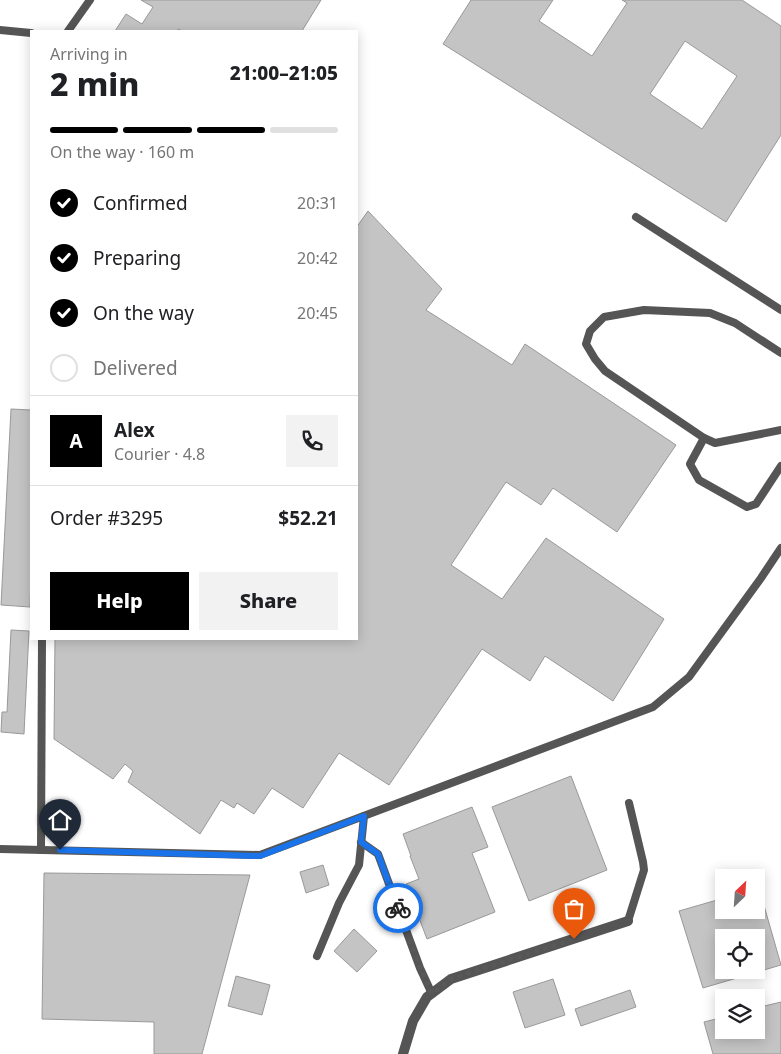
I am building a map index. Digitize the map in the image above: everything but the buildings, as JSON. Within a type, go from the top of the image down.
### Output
[{"type":"street","points":[[403,1054],[413,1021],[427,997],[451,979],[628,921]]},
{"type":"lane","points":[[69,30],[90,0]]},
{"type":"lane","points":[[0,30],[30,33]]},
{"type":"lane","points":[[636,217],[781,310]]},
{"type":"lane","points":[[781,353],[735,323],[710,313],[644,310],[604,317],[590,331],[586,344],[605,372],[715,444],[781,430]]},
{"type":"lane","points":[[770,346],[781,348]]},
{"type":"lane","points":[[704,438],[690,464],[699,480],[747,507],[756,504],[781,466]]},
{"type":"lane","points":[[0,849],[260,856],[653,707],[689,677],[781,548]]},
{"type":"lane","points":[[41,850],[42,640]]},
{"type":"lane","points":[[628,921],[644,870],[629,803]]},
{"type":"lane","points":[[317,956],[339,903],[359,865],[364,816]]},
{"type":"lane","points":[[361,842],[378,854],[420,968],[432,994]]},
{"type":"way so far","points":[[398,908],[420,968],[432,994],[451,979],[574,939]]},
{"type":"route","points":[[60,850],[260,856],[364,816],[361,842],[378,854],[398,908]]}]
